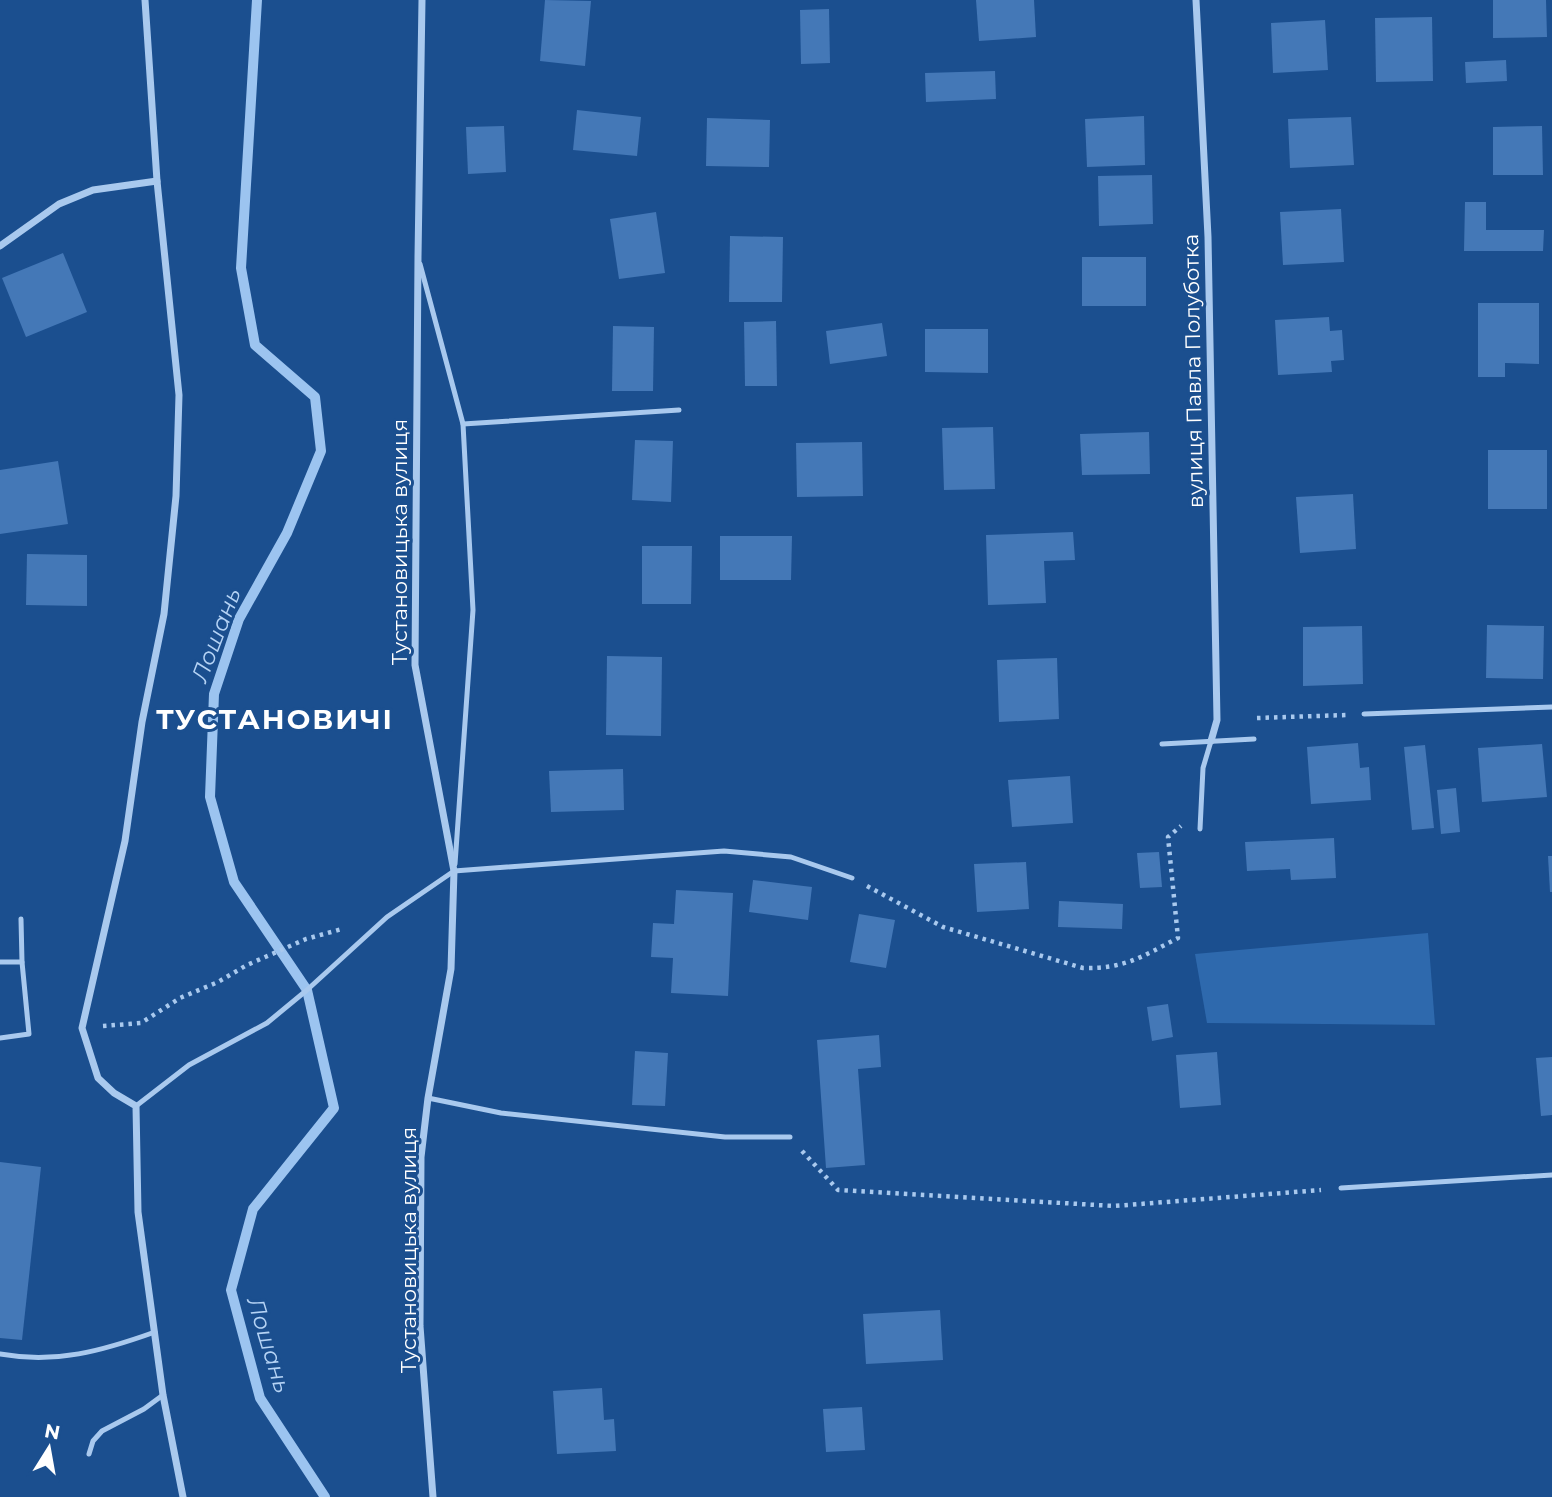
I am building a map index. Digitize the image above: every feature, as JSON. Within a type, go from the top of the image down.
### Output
[{"type":"street","points":[[145,0],[158,181],[179,396],[176,496],[164,614],[142,722],[125,841],[82,1028],[98,1078],[114,1093],[136,1106],[138,1212],[163,1395],[183,1497]]},
{"type":"street","name":"Тустановицька вулиця","points":[[422,0],[415,665],[454,871],[451,969],[428,1098],[421,1157],[420,1326],[433,1497]]},
{"type":"street","name":"вулиця Павла Полуботка","points":[[1196,0],[1208,237],[1217,720],[1211,741]]},
{"type":"street","points":[[0,246],[59,204],[93,190],[158,181]]},
{"type":"lane","points":[[418,257],[463,424],[473,610],[454,871]]},
{"type":"lane","points":[[463,424],[680,410]]},
{"type":"lane","points":[[1364,714],[1552,707]]},
{"type":"lane","points":[[1162,744],[1254,739]]},
{"type":"lane","points":[[1200,829],[1203,768],[1211,741]]},
{"type":"lane","points":[[136,1106],[189,1065],[267,1023],[387,917],[454,871],[724,851],[791,857],[852,878]]},
{"type":"lane","points":[[0,1038],[29,1034],[21,919]]},
{"type":"lane","points":[[0,962],[22,962]]},
{"type":"lane","points":[[428,1098],[501,1113],[725,1137],[790,1137]]},
{"type":"lane","points":[[1341,1188],[1552,1175]]},
{"type":"lane","points":[[0,1354],[22,1358],[60,1357],[107,1349],[155,1332]]},
{"type":"lane","points":[[89,1454],[93,1441],[102,1431],[144,1409],[163,1395]]},
{"type":"path","points":[[1217,720],[1364,714]]},
{"type":"path","points":[[852,878],[943,927],[1083,968],[1105,969],[1130,963],[1178,938],[1168,837],[1201,809]]},
{"type":"path","points":[[82,1028],[141,1023],[180,998],[306,939]]},
{"type":"path","points":[[790,1137],[838,1189],[1114,1206],[1341,1188]]},
{"type":"shaded area","points":[[1428,933],[1435,1025],[1207,1023],[1195,954]]},
{"type":"building","points":[[545,0],[591,1],[585,66],[540,61]]},
{"type":"building","points":[[976,0],[1034,0],[1036,37],[979,41]]},
{"type":"building","points":[[1493,0],[1546,0],[1547,37],[1493,38]]},
{"type":"building","points":[[829,9],[830,63],[801,64],[800,10]]},
{"type":"building","points":[[1432,17],[1433,81],[1376,82],[1375,18]]},
{"type":"building","points":[[1325,20],[1328,70],[1273,73],[1271,23]]},
{"type":"building","points":[[1506,60],[1507,81],[1466,83],[1465,62]]},
{"type":"building","points":[[995,71],[996,99],[926,102],[925,73]]},
{"type":"building","points":[[577,110],[641,117],[637,156],[573,150]]},
{"type":"building","points":[[1144,116],[1145,165],[1087,167],[1085,119]]},
{"type":"building","points":[[1351,117],[1354,165],[1290,168],[1288,119]]},
{"type":"building","points":[[707,118],[770,120],[769,167],[706,166]]},
{"type":"building","points":[[504,126],[506,172],[468,174],[466,127]]},
{"type":"building","points":[[1542,126],[1543,175],[1493,175],[1493,127]]},
{"type":"building","points":[[1152,175],[1153,224],[1099,226],[1098,176]]},
{"type":"building","points":[[1465,202],[1486,202],[1486,230],[1544,230],[1543,251],[1464,251]]},
{"type":"building","points":[[1341,209],[1344,262],[1283,265],[1280,212]]},
{"type":"building","points":[[656,212],[665,273],[619,279],[610,219]]},
{"type":"building","points":[[730,236],[783,237],[782,302],[729,302]]},
{"type":"building","points":[[63,253],[87,312],[26,337],[2,278]]},
{"type":"building","points":[[1082,257],[1146,257],[1146,306],[1082,306]]},
{"type":"building","points":[[1478,303],[1539,303],[1539,364],[1505,363],[1505,377],[1478,377]]},
{"type":"building","points":[[1329,317],[1330,331],[1342,330],[1344,360],[1331,361],[1332,372],[1278,375],[1275,320]]},
{"type":"building","points":[[776,321],[777,386],[745,386],[744,322]]},
{"type":"building","points":[[882,323],[887,356],[830,364],[826,331]]},
{"type":"building","points":[[613,326],[654,327],[653,391],[612,391]]},
{"type":"building","points":[[925,329],[988,329],[988,373],[925,372]]},
{"type":"building","points":[[993,427],[995,489],[944,490],[942,428]]},
{"type":"building","points":[[1149,432],[1150,474],[1082,475],[1080,434]]},
{"type":"building","points":[[635,440],[673,441],[671,502],[632,500]]},
{"type":"building","points":[[862,442],[863,496],[797,497],[796,443]]},
{"type":"building","points":[[1488,450],[1547,450],[1547,509],[1488,509]]},
{"type":"building","points":[[58,461],[68,524],[0,534],[0,470]]},
{"type":"building","points":[[1353,494],[1356,549],[1300,553],[1296,497]]},
{"type":"building","points":[[1073,532],[1075,560],[1044,561],[1046,603],[988,605],[986,535]]},
{"type":"building","points":[[720,536],[792,536],[791,580],[720,580]]},
{"type":"building","points":[[642,546],[692,546],[691,604],[642,604]]},
{"type":"building","points":[[27,554],[87,555],[87,606],[26,605]]},
{"type":"building","points":[[1487,625],[1544,626],[1543,679],[1486,678]]},
{"type":"building","points":[[1362,626],[1363,684],[1303,686],[1303,627]]},
{"type":"building","points":[[607,656],[662,657],[661,736],[606,735]]},
{"type":"building","points":[[1057,658],[1059,719],[999,722],[997,660]]},
{"type":"building","points":[[1358,743],[1360,768],[1369,767],[1371,800],[1311,804],[1307,747]]},
{"type":"building","points":[[1542,744],[1547,797],[1482,802],[1478,748]]},
{"type":"building","points":[[1425,745],[1434,828],[1412,830],[1404,747]]},
{"type":"building","points":[[623,769],[624,810],[551,812],[549,771]]},
{"type":"building","points":[[1070,776],[1073,823],[1012,827],[1008,780]]},
{"type":"building","points":[[1456,788],[1460,832],[1441,834],[1437,790]]},
{"type":"building","points":[[1334,838],[1336,878],[1291,880],[1290,869],[1247,871],[1245,842]]},
{"type":"building","points":[[1159,852],[1162,887],[1140,888],[1137,853]]},
{"type":"building","points":[[1548,856],[1552,856],[1552,892],[1550,892]]},
{"type":"building","points":[[1026,862],[1029,909],[977,912],[974,864]]},
{"type":"building","points":[[753,880],[812,887],[808,920],[749,912]]},
{"type":"building","points":[[676,890],[733,893],[728,996],[671,993],[673,958],[651,957],[653,923],[674,924]]},
{"type":"building","points":[[1059,901],[1123,904],[1122,929],[1058,927]]},
{"type":"building","points":[[859,914],[895,920],[886,968],[850,962]]},
{"type":"building","points":[[1168,1004],[1173,1037],[1152,1041],[1147,1007]]},
{"type":"building","points":[[879,1035],[881,1067],[858,1069],[865,1165],[826,1168],[817,1040]]},
{"type":"building","points":[[635,1051],[668,1053],[665,1106],[632,1105]]},
{"type":"building","points":[[1217,1052],[1221,1105],[1180,1108],[1176,1055]]},
{"type":"building","points":[[1552,1057],[1552,1115],[1541,1116],[1536,1058]]},
{"type":"building","points":[[0,1162],[41,1167],[22,1340],[0,1338]]},
{"type":"building","points":[[940,1310],[943,1360],[866,1364],[863,1314]]},
{"type":"building","points":[[602,1388],[604,1420],[614,1419],[616,1451],[557,1454],[553,1391]]},
{"type":"building","points":[[862,1407],[865,1450],[826,1452],[823,1409]]},
{"type":"waterway","name":"Лошань","points":[[257,0],[241,268],[255,345],[315,397],[321,451],[287,533],[239,619],[214,694],[210,797],[234,882],[307,990],[334,1108],[253,1209],[231,1290],[260,1398],[325,1497]]},
{"type":"district","name":"ТУСТАНОВИЧІ","points":[[275,719]]}]
